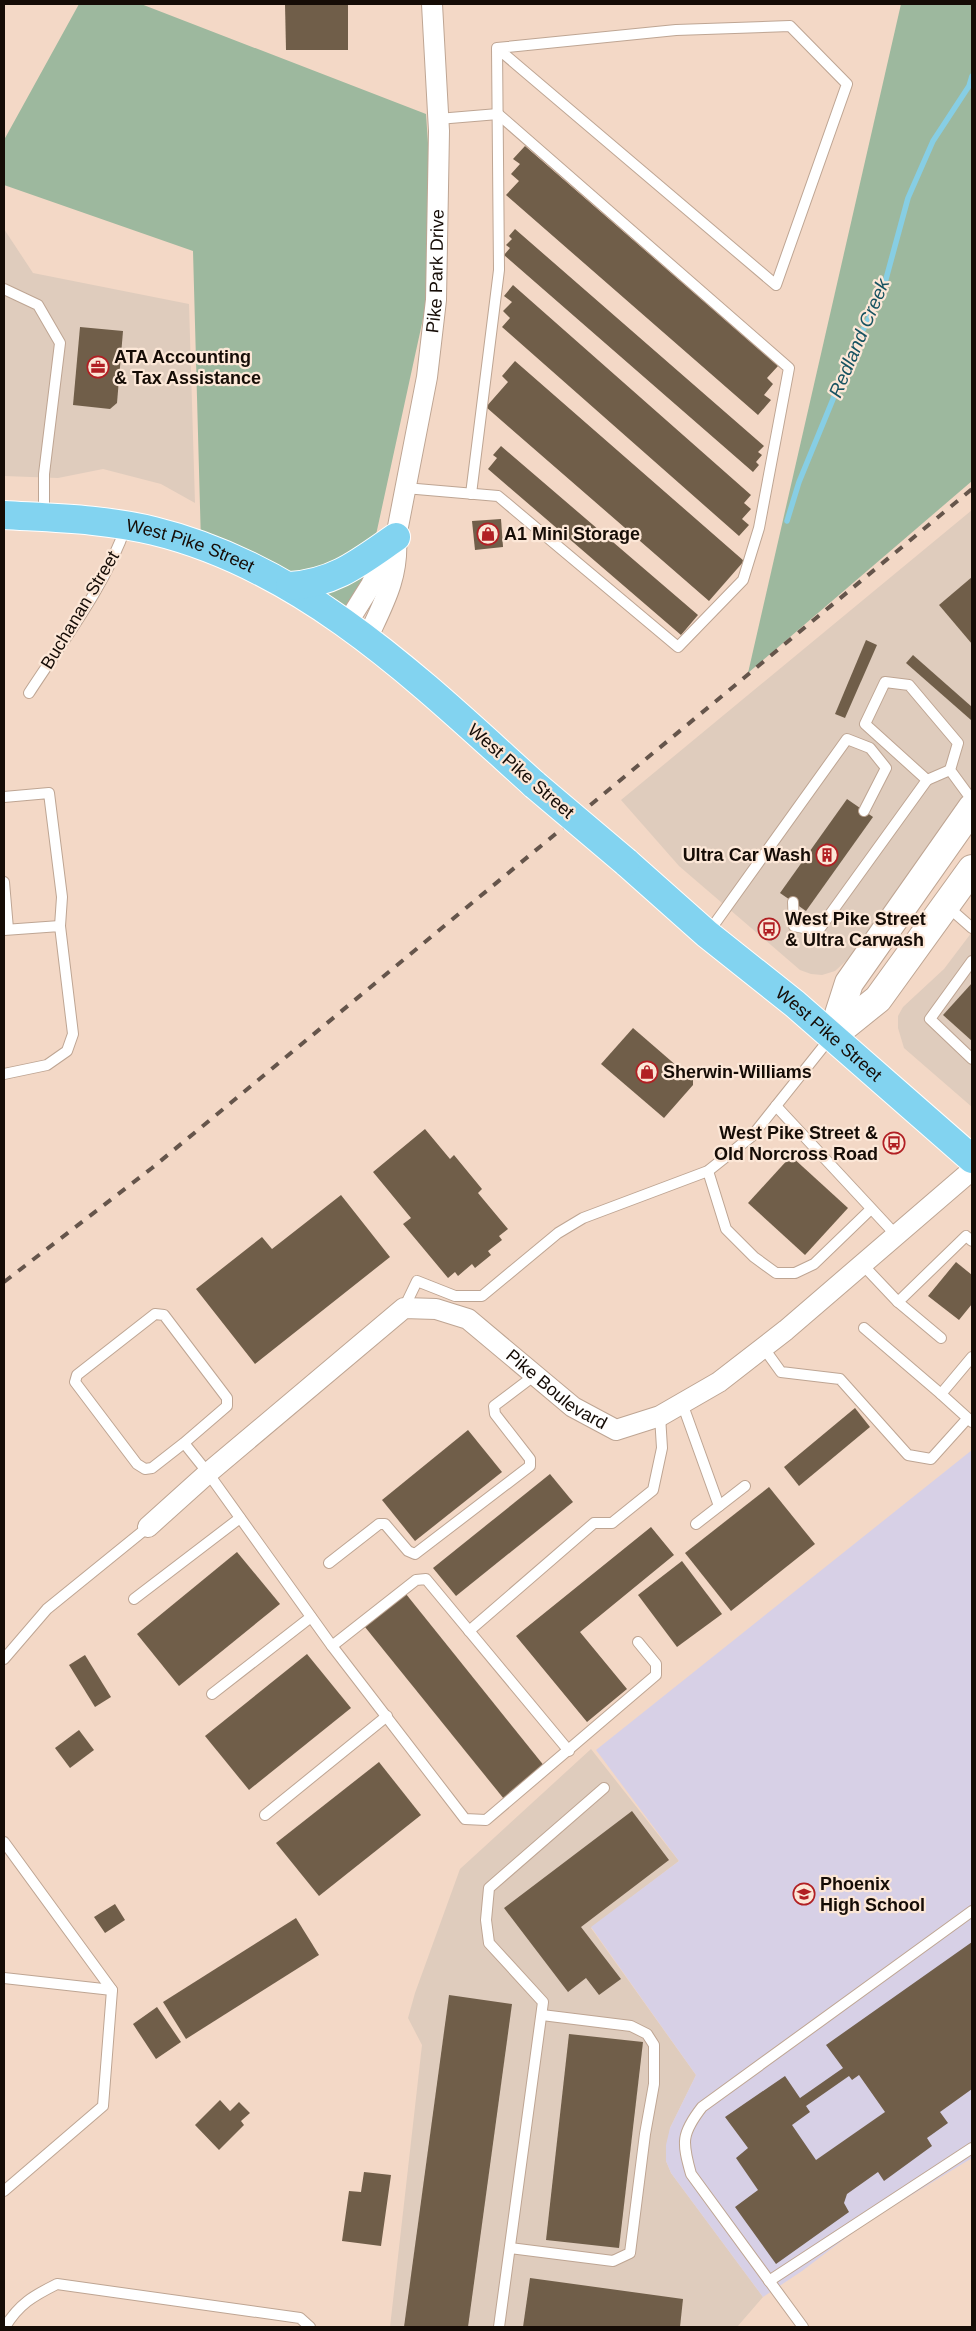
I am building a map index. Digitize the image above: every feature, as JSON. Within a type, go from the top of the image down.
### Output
[{"type":"main road","name":"West Pike Street","points":[[4,515],[44,517],[153,530],[203,546],[259,569],[290,586],[356,633],[410,675],[707,934],[832,1036],[972,1159]]},
{"type":"main road","points":[[290,586],[304,585],[346,572],[396,536]]},
{"type":"main road","points":[[832,1036],[849,983],[972,808]]},
{"type":"main road","points":[[832,1036],[878,999],[972,868]]},
{"type":"street","name":"Pike Park Drive","points":[[356,633],[391,588],[396,563],[396,536],[427,377],[436,300],[438,119],[432,4]]},
{"type":"street","name":"Pike Boulevard","points":[[404,1308],[436,1310],[468,1319],[573,1407],[616,1430],[660,1416],[719,1382],[764,1347],[972,1170]]},
{"type":"street","points":[[148,1527],[208,1473],[404,1308]]},
{"type":"lane","points":[[790,26],[846,84],[776,285],[497,48],[676,30],[790,26]]},
{"type":"lane","points":[[471,494],[498,270],[497,48]]},
{"type":"lane","points":[[405,488],[498,496],[678,647],[744,580],[759,528],[789,368],[498,114],[438,119]]},
{"type":"lane","points":[[4,289],[38,306],[60,343],[44,474],[44,517]]},
{"type":"lane","name":"Buchanan Street","points":[[29,693],[102,581],[116,555],[126,526]]},
{"type":"lane","points":[[793,902],[794,926],[818,930],[927,780],[950,770],[958,743],[909,685],[885,682],[865,724],[927,780]]},
{"type":"lane","points":[[707,934],[847,739],[870,748],[886,768],[864,811]]},
{"type":"lane","points":[[950,770],[972,800]]},
{"type":"lane","points":[[4,797],[49,793],[62,897],[60,926],[73,1034],[67,1051],[47,1065],[4,1074]]},
{"type":"lane","points":[[4,882],[6,930],[60,926]]},
{"type":"lane","points":[[945,905],[972,928]]},
{"type":"lane","points":[[972,961],[930,1019],[972,1059]]},
{"type":"lane","points":[[404,1308],[417,1280],[455,1296],[482,1296],[558,1234],[583,1218],[708,1171],[752,1136],[832,1036]]},
{"type":"lane","points":[[776,1106],[895,1234]]},
{"type":"lane","points":[[708,1171],[726,1229],[754,1257],[776,1273],[795,1273],[814,1264],[871,1209]]},
{"type":"lane","points":[[898,1302],[966,1236],[972,1241]]},
{"type":"lane","points":[[862,1264],[898,1302],[941,1338]]},
{"type":"lane","points":[[155,1314],[164,1316],[227,1398],[227,1406],[184,1443],[152,1468],[145,1469],[137,1464],[75,1382],[76,1375],[155,1314]]},
{"type":"lane","points":[[764,1347],[781,1372],[840,1379],[908,1455],[931,1459],[970,1420],[864,1328]]},
{"type":"lane","points":[[941,1394],[972,1357]]},
{"type":"lane","points":[[329,1563],[380,1524],[385,1524],[408,1551],[415,1554],[530,1466],[530,1459],[495,1414],[494,1406],[535,1375]]},
{"type":"lane","points":[[682,1403],[719,1506]]},
{"type":"lane","points":[[469,1631],[594,1523],[612,1523],[653,1490],[662,1448],[660,1416]]},
{"type":"lane","points":[[184,1443],[208,1473],[332,1646],[465,1819],[486,1820],[656,1676],[656,1664],[638,1642]]},
{"type":"lane","points":[[696,1524],[745,1486]]},
{"type":"lane","points":[[134,1598],[240,1518]]},
{"type":"lane","points":[[4,1658],[47,1609],[148,1527]]},
{"type":"lane","points":[[332,1646],[416,1580],[426,1579],[569,1751]]},
{"type":"lane","points":[[212,1694],[311,1617]]},
{"type":"lane","points":[[265,1815],[387,1716]]},
{"type":"lane","points":[[499,2327],[543,2002],[489,1943],[486,1920],[489,1888],[604,1788]]},
{"type":"lane","points":[[4,1842],[112,1990],[103,2106],[4,2191]]},
{"type":"lane","points":[[803,2327],[691,2174],[684,2149],[688,2126],[702,2107],[972,1911]]},
{"type":"lane","points":[[4,1978],[112,1990]]},
{"type":"lane","points":[[510,2248],[613,2261],[630,2253],[645,2134],[654,2084],[654,2045],[647,2034],[631,2026],[542,2014]]},
{"type":"lane","points":[[770,2281],[972,2148]]},
{"type":"lane","points":[[5,2327],[11,2317],[29,2298],[57,2284],[300,2318],[310,2327]]},
{"type":"shaded area","points":[[4,229],[33,273],[189,304],[195,503],[161,484],[103,469],[58,478],[4,476]]},
{"type":"shaded area","points":[[972,510],[972,793],[846,961],[835,971],[822,975],[811,974],[800,970],[679,866],[621,800]]},
{"type":"shaded area","points":[[972,932],[972,1107],[904,1048],[898,1028],[898,1016],[903,1007],[944,969]]},
{"type":"shaded area","name":"Phoenix High School","points":[[972,1450],[972,2158],[864,2224],[802,2271],[763,2297],[671,2173],[666,2161],[666,2145],[670,2128],[696,2075],[591,1927],[679,1861],[596,1750]]},
{"type":"shaded area","points":[[591,1749],[679,1861],[591,1928],[696,2075],[670,2128],[666,2161],[671,2173],[763,2297],[737,2327],[390,2327],[422,2045],[408,2018],[415,1993],[460,1869]]},
{"type":"green space","points":[[79,4],[141,4],[426,114],[436,259],[359,613],[329,607],[201,543],[193,251],[4,185],[4,140]]},
{"type":"green space","points":[[901,4],[972,4],[972,481],[748,673]]},
{"type":"building","points":[[285,4],[348,4],[348,50],[286,50]]},
{"type":"building","points":[[525,146],[778,366],[767,378],[773,384],[764,395],[771,400],[758,415],[506,195],[519,181],[511,174],[520,164],[513,159]]},
{"type":"building","points":[[515,229],[764,446],[758,452],[762,455],[756,462],[759,465],[753,472],[504,255],[510,248],[506,245],[512,239],[509,236]]},
{"type":"building","points":[[513,285],[751,495],[744,503],[751,509],[742,519],[749,525],[739,536],[502,327],[510,318],[503,311],[512,302],[504,296]]},
{"type":"building","name":"ATA Accounting & Tax Assistance","points":[[80,327],[123,331],[117,403],[110,409],[73,405]]},
{"type":"building","points":[[515,361],[744,561],[709,601],[486,407],[508,382],[502,376]]},
{"type":"building","points":[[501,446],[698,615],[681,635],[488,469],[497,458],[493,455]]},
{"type":"building","name":"A1 Mini Storage","points":[[501,519],[503,547],[475,550],[472,521]]},
{"type":"building","points":[[972,577],[972,644],[939,605]]},
{"type":"building","points":[[866,640],[877,645],[845,718],[835,714]]},
{"type":"building","points":[[913,655],[972,707],[971,720],[906,663]]},
{"type":"building","name":"Ultra Car Wash","points":[[847,799],[873,817],[806,911],[780,893]]},
{"type":"building","points":[[972,983],[972,1041],[943,1015]]},
{"type":"building","name":"Sherwin-Williams","points":[[633,1028],[693,1080],[693,1085],[664,1118],[601,1064]]},
{"type":"building","points":[[425,1129],[450,1159],[454,1155],[482,1189],[478,1193],[508,1229],[499,1236],[502,1240],[488,1251],[491,1255],[475,1268],[472,1264],[458,1276],[455,1272],[448,1278],[403,1224],[411,1218],[373,1172]]},
{"type":"building","points":[[791,1156],[848,1208],[805,1255],[748,1203]]},
{"type":"building","points":[[341,1195],[390,1257],[255,1364],[196,1289],[262,1237],[272,1249]]},
{"type":"building","points":[[956,1262],[972,1275],[972,1304],[959,1320],[928,1296]]},
{"type":"building","points":[[855,1408],[870,1427],[799,1486],[784,1467]]},
{"type":"building","points":[[468,1430],[502,1472],[415,1541],[382,1500]]},
{"type":"building","points":[[550,1474],[573,1502],[456,1596],[433,1568]]},
{"type":"building","points":[[769,1487],[815,1544],[731,1611],[685,1553]]},
{"type":"building","points":[[651,1527],[674,1555],[580,1632],[627,1689],[587,1722],[516,1636]]},
{"type":"building","points":[[237,1552],[280,1604],[179,1686],[137,1634]]},
{"type":"building","points":[[682,1561],[722,1614],[677,1647],[638,1595]]},
{"type":"building","points":[[406,1594],[545,1767],[504,1799],[365,1627]]},
{"type":"building","points":[[307,1654],[351,1708],[249,1790],[205,1736]]},
{"type":"building","points":[[85,1655],[111,1697],[95,1707],[69,1665]]},
{"type":"building","points":[[79,1730],[94,1750],[70,1768],[55,1748]]},
{"type":"building","points":[[379,1762],[421,1815],[319,1896],[276,1843]]},
{"type":"building","points":[[632,1811],[669,1860],[581,1927],[621,1979],[599,1995],[586,1978],[568,1992],[504,1908]]},
{"type":"building","points":[[115,1904],[125,1920],[105,1933],[94,1917]]},
{"type":"building","points":[[296,1918],[319,1955],[186,2039],[163,2002]]},
{"type":"building","points":[[972,1942],[972,2089],[940,2112],[948,2123],[927,2138],[932,2146],[884,2181],[878,2172],[847,2194],[844,2203],[849,2212],[776,2264],[735,2207],[758,2190],[736,2158],[748,2148],[725,2117],[785,2076],[800,2098],[843,2068],[826,2045]],"holes":[[[859,2075],[885,2112],[816,2160],[792,2125],[810,2112],[806,2106],[849,2076],[852,2080]]]},
{"type":"building","points":[[449,1995],[512,2004],[468,2327],[404,2327]]},
{"type":"building","points":[[157,2007],[181,2042],[156,2059],[133,2024]]},
{"type":"building","points":[[569,2034],[643,2042],[619,2248],[546,2240]]},
{"type":"building","points":[[220,2100],[230,2111],[239,2102],[250,2113],[241,2121],[244,2125],[219,2150],[195,2125]]},
{"type":"building","points":[[364,2172],[391,2175],[381,2246],[342,2241],[349,2191],[361,2192]]},
{"type":"building","points":[[530,2278],[683,2299],[680,2327],[523,2327]]},
{"type":"waterway","name":"Redland Creek","points":[[787,521],[799,482],[854,348],[883,290],[908,198],[933,141],[969,86],[972,76]]},
{"type":"railway","points":[[4,1282],[152,1168],[972,489]]},
{"type":"place","name":"ATA Accounting & Tax Assistance","points":[[98,367]]},
{"type":"place","name":"A1 Mini Storage","points":[[488,534]]},
{"type":"place","name":"Ultra Car Wash","points":[[827,855]]},
{"type":"place","name":"West Pike Street & Ultra Carwash","points":[[769,929]]},
{"type":"place","name":"Sherwin-Williams","points":[[647,1072]]},
{"type":"place","name":"West Pike Street & Old Norcross Road","points":[[894,1143]]},
{"type":"place","name":"Phoenix High School","points":[[804,1894]]}]
